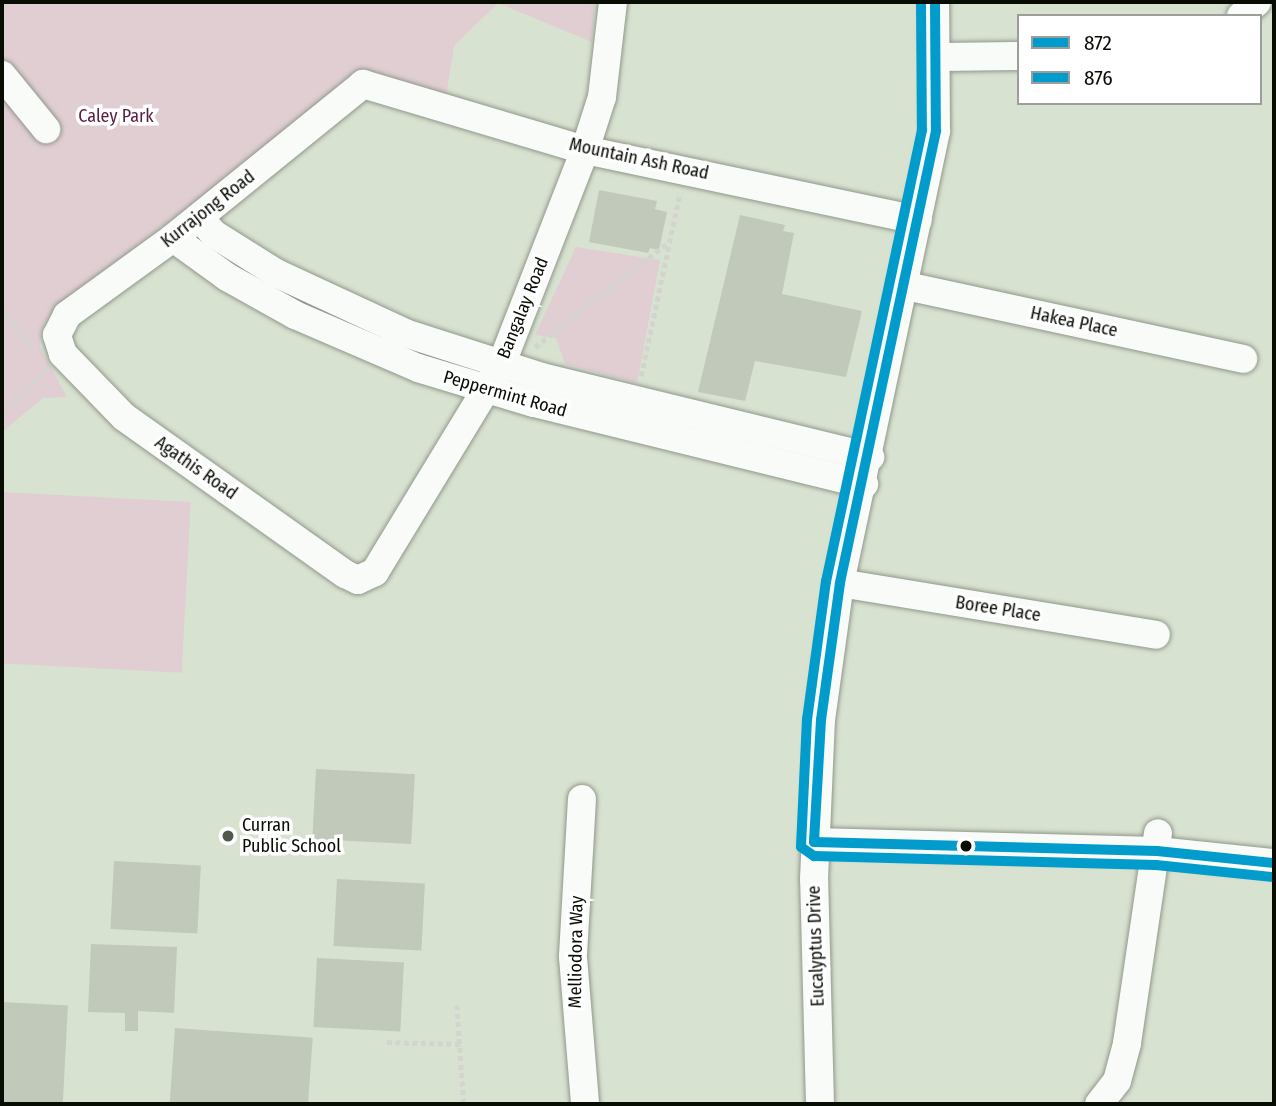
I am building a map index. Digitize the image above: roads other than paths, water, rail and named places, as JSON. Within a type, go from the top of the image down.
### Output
[{"type":"street","name":"Bangalay Road","points":[[358,580],[375,572],[386,556],[502,363],[585,150],[602,97],[613,2]]},
{"type":"street","name":"Eucalyptus Drive","points":[[820,1104],[814,833],[840,583],[870,457],[936,131],[938,57],[934,2]]},
{"type":"street","points":[[1243,14],[1257,2]]},
{"type":"street","points":[[938,57],[1017,56]]},
{"type":"street","points":[[2,75],[46,129]]},
{"type":"street","name":"Mountain Ash Road","points":[[363,84],[585,150],[918,220]]},
{"type":"street","name":"Kurrajong Road","points":[[57,335],[66,315],[173,238],[363,84]]},
{"type":"street","name":"Peppermint Road","points":[[199,217],[236,250],[321,296],[405,333],[502,363],[870,457]]},
{"type":"street","name":"Peppermint Road","points":[[173,238],[227,277],[295,315],[368,349],[485,389],[864,484]]},
{"type":"street","name":"Hakea Place","points":[[906,286],[1243,359]]},
{"type":"street","name":"Agathis Road","points":[[57,335],[73,369],[124,417],[358,580]]},
{"type":"street","name":"Boree Place","points":[[840,583],[1156,635]]},
{"type":"street","name":"Melliodora Way","points":[[582,799],[573,957],[585,1104]]},
{"type":"street","points":[[814,833],[1274,844]]},
{"type":"street","points":[[1157,842],[1274,863]]},
{"type":"street","points":[[1099,1104],[1117,1082],[1127,1043],[1157,842]]},
{"type":"place","name":"Curran Public School","points":[[228,836]]},
{"type":"park label","name":"Caley Park","points":[[116,116]]}]
